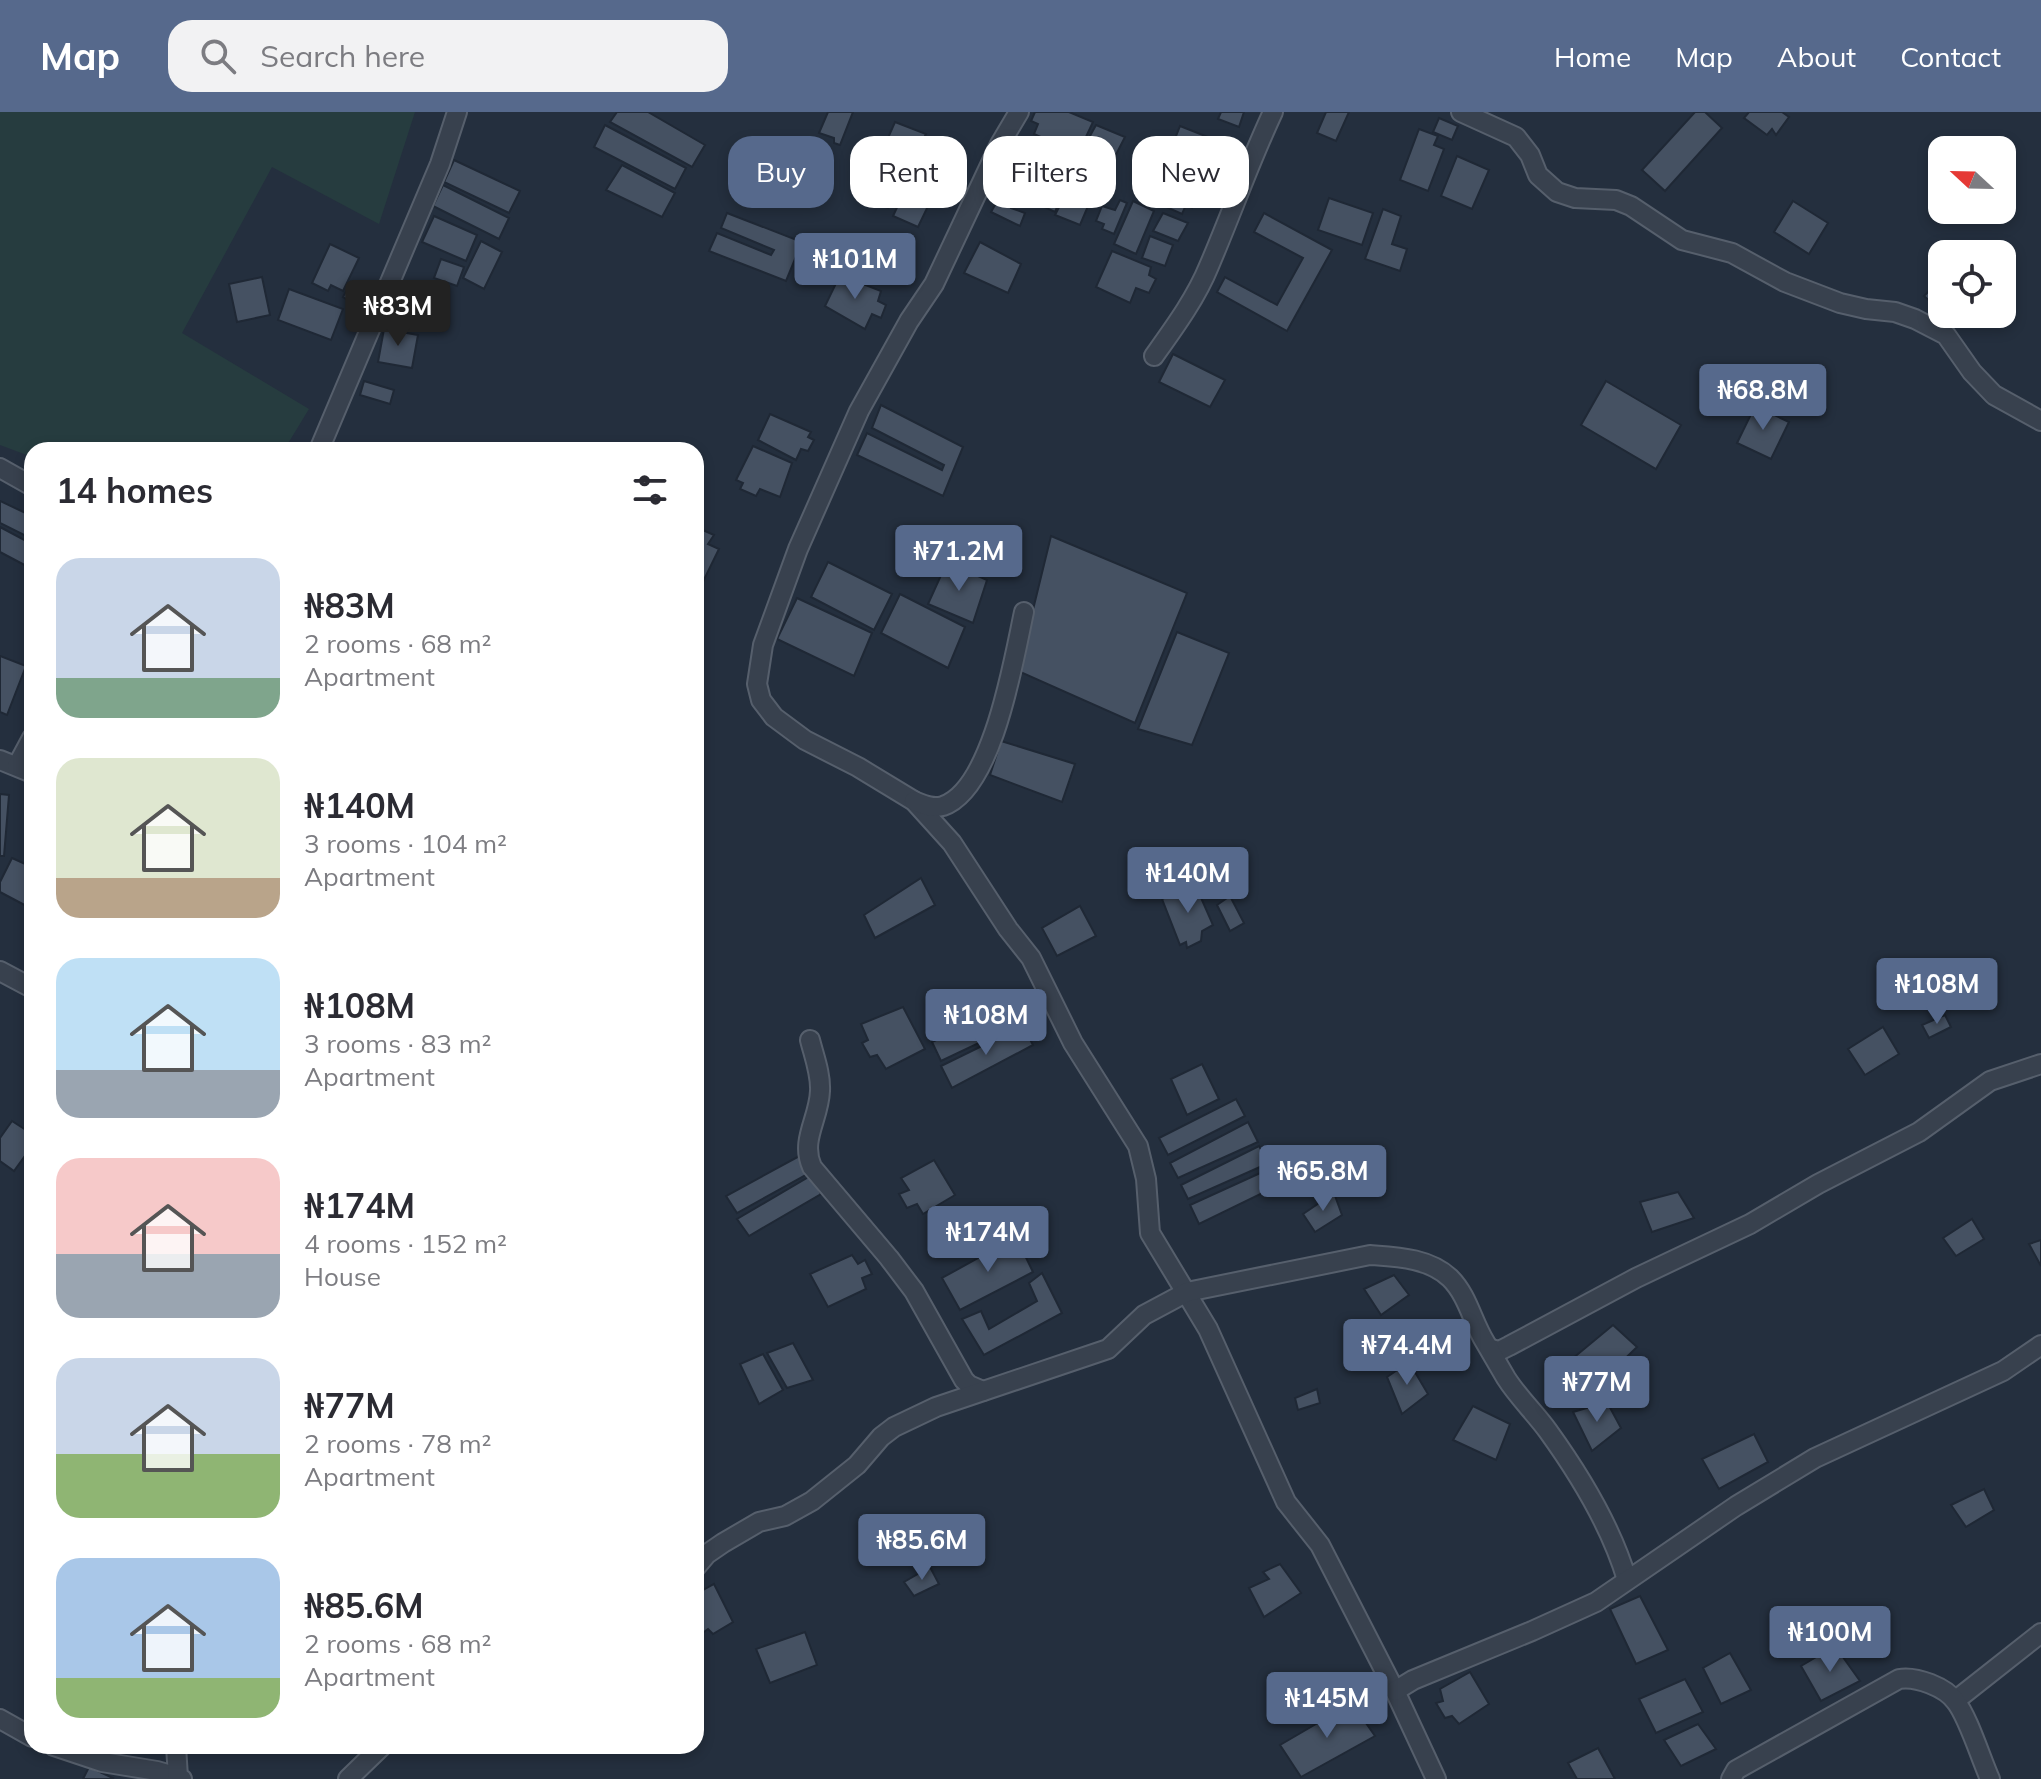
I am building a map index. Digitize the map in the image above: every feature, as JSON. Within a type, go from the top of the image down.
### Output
[{"type":"street","points":[[322,442],[440,164],[457,112]]},
{"type":"street","points":[[1019,112],[1000,144],[934,284],[909,321],[859,411],[798,549],[763,645],[757,684],[761,700],[774,717],[805,740],[914,801],[930,807],[943,806],[962,795],[982,764],[1005,698],[1024,612]]},
{"type":"street","points":[[1154,356],[1209,268],[1226,218],[1273,112]]},
{"type":"street","points":[[1471,113],[1516,137],[1530,155],[1538,175],[1557,192],[1575,198],[1616,200],[1631,206],[1682,240],[1732,253],[1785,282],[1840,303],[1895,312],[1926,324],[1946,335],[1972,372],[1994,395],[2041,421]]},
{"type":"street","points":[[0,468],[24,482]]},
{"type":"street","points":[[914,801],[952,843],[1008,929],[1031,958],[1073,1043],[1138,1146],[1146,1179],[1150,1233],[1215,1342],[1286,1502],[1320,1545],[1436,1779]]},
{"type":"street","points":[[0,971],[24,984]]},
{"type":"street","points":[[810,1040],[820,1090],[807,1139],[812,1167],[914,1291],[964,1380],[983,1391]]},
{"type":"street","points":[[1491,1349],[1499,1351],[1636,1278],[1750,1224],[1818,1184],[1919,1132],[1990,1081],[2041,1064]]},
{"type":"street","points":[[704,1558],[759,1522],[785,1516],[812,1501],[857,1465],[894,1427],[936,1407],[1108,1349],[1144,1315],[1187,1292],[1370,1255],[1400,1257],[1433,1267],[1449,1278],[1464,1298],[1507,1381],[1548,1432],[1588,1496],[1618,1549],[1627,1580]]},
{"type":"street","points":[[1395,1691],[1413,1680],[1596,1602],[1736,1506],[1815,1458],[2003,1371],[2041,1345]]},
{"type":"street","points":[[1956,1700],[2041,1633]]},
{"type":"street","points":[[1731,1779],[1736,1770],[1899,1679],[1911,1677],[1956,1700],[1990,1779]]},
{"type":"street","points":[[0,1719],[24,1732]]},
{"type":"street","points":[[78,1754],[180,1778],[177,1754]]},
{"type":"street","points":[[348,1779],[374,1754]]},
{"type":"green space","points":[[0,112],[415,112],[379,224],[272,167],[182,333],[309,409],[289,442],[24,442],[24,454],[0,445]]},
{"type":"building","points":[[617,112],[648,112],[705,145],[692,167],[610,122]]},
{"type":"building","points":[[828,112],[853,112],[840,145],[834,143],[834,136],[819,133]]},
{"type":"building","points":[[1035,112],[1069,112],[1093,122],[1086,136],[1038,136],[1034,134],[1038,124],[1031,121]]},
{"type":"building","points":[[1221,112],[1244,112],[1239,127],[1218,119]]},
{"type":"building","points":[[1326,112],[1349,112],[1336,141],[1317,133]]},
{"type":"building","points":[[1695,112],[1705,112],[1722,128],[1665,191],[1642,170]]},
{"type":"building","points":[[1749,112],[1782,112],[1789,117],[1776,135],[1772,129],[1767,135],[1744,118]]},
{"type":"building","points":[[1439,118],[1458,126],[1452,140],[1433,132]]},
{"type":"building","points":[[895,122],[926,134],[925,136],[889,136]]},
{"type":"building","points":[[605,125],[686,168],[675,189],[594,147]]},
{"type":"building","points":[[1096,125],[1125,137],[1116,155],[1116,136],[1090,136]]},
{"type":"building","points":[[1180,126],[1205,136],[1176,136]]},
{"type":"building","points":[[1419,129],[1438,136],[1434,145],[1444,149],[1428,191],[1400,180]]},
{"type":"building","points":[[1457,156],[1489,170],[1472,209],[1441,196]]},
{"type":"building","points":[[454,160],[520,191],[509,213],[444,182]]},
{"type":"building","points":[[622,165],[675,193],[662,217],[606,190]]},
{"type":"building","points":[[443,185],[509,218],[499,239],[433,206]]},
{"type":"building","points":[[1329,198],[1373,213],[1362,245],[1318,230]]},
{"type":"building","points":[[1120,200],[1127,203],[1114,234],[1102,229],[1104,224],[1096,221],[1101,208],[1116,208]]},
{"type":"building","points":[[1793,201],[1828,223],[1809,254],[1774,232]]},
{"type":"building","points":[[1132,203],[1132,208],[1154,211],[1136,254],[1114,244]]},
{"type":"building","points":[[897,208],[927,208],[918,227],[893,216]]},
{"type":"building","points":[[993,208],[1011,208],[1025,213],[1020,226],[991,212]]},
{"type":"building","points":[[1059,208],[1087,208],[1080,225],[1055,215]]},
{"type":"building","points":[[1168,208],[1185,208],[1182,214]]},
{"type":"building","points":[[1383,209],[1401,216],[1392,244],[1407,249],[1400,271],[1365,259]]},
{"type":"building","points":[[727,213],[802,242],[786,281],[709,251],[717,233],[771,255],[774,250],[721,228]]},
{"type":"building","points":[[1163,213],[1188,223],[1178,241],[1153,231]]},
{"type":"building","points":[[1264,213],[1332,250],[1287,331],[1217,292],[1225,277],[1277,305],[1303,258],[1254,232]]},
{"type":"building","points":[[434,216],[477,235],[466,261],[422,242]]},
{"type":"building","points":[[1150,236],[1173,245],[1165,266],[1142,258]]},
{"type":"building","points":[[481,241],[502,252],[484,289],[463,278]]},
{"type":"building","points":[[980,242],[1021,264],[1008,293],[964,273]]},
{"type":"building","points":[[330,244],[359,258],[343,291],[331,285],[328,291],[312,283]]},
{"type":"building","points":[[1112,251],[1151,267],[1149,275],[1156,279],[1149,293],[1136,288],[1130,303],[1096,287]]},
{"type":"building","points":[[441,259],[464,267],[457,286],[434,278]]},
{"type":"building","points":[[840,275],[881,291],[878,301],[886,305],[881,318],[872,314],[865,329],[825,306]]},
{"type":"building","points":[[262,277],[270,315],[237,322],[229,284]]},
{"type":"building","points":[[351,282],[363,289],[355,304],[343,297]]},
{"type":"building","points":[[289,289],[343,309],[331,340],[278,320]]},
{"type":"building","points":[[384,329],[418,335],[412,368],[378,362]]},
{"type":"building","points":[[1173,354],[1225,380],[1210,407],[1159,382]]},
{"type":"building","points":[[364,381],[394,390],[390,404],[360,395]]},
{"type":"building","points":[[1606,381],[1681,425],[1656,469],[1581,425]]},
{"type":"building","points":[[881,405],[963,447],[943,496],[857,455],[867,433],[942,470],[944,465],[872,428]]},
{"type":"building","points":[[1755,406],[1789,422],[1771,459],[1737,443]]},
{"type":"building","points":[[770,414],[811,432],[808,437],[814,440],[808,451],[801,449],[796,460],[758,440]]},
{"type":"building","points":[[753,446],[792,463],[780,497],[760,489],[756,496],[740,489],[743,483],[736,480]]},
{"type":"building","points":[[0,501],[24,512],[24,535],[0,523]]},
{"type":"building","points":[[0,527],[24,540],[24,565],[0,552]]},
{"type":"building","points":[[704,531],[714,535],[708,544],[719,549],[704,580]]},
{"type":"building","points":[[1051,536],[1187,593],[1135,723],[1018,671]]},
{"type":"building","points":[[828,562],[892,594],[874,630],[811,597]]},
{"type":"building","points":[[947,562],[987,580],[973,623],[928,604]]},
{"type":"building","points":[[900,594],[965,627],[948,668],[881,633]]},
{"type":"building","points":[[797,598],[872,633],[854,676],[777,639]]},
{"type":"building","points":[[1177,632],[1229,653],[1192,745],[1138,729]]},
{"type":"building","points":[[0,656],[24,665],[24,671],[7,715],[0,712]]},
{"type":"building","points":[[1001,741],[1075,764],[1062,802],[990,775]]},
{"type":"building","points":[[0,794],[9,795],[4,856],[0,856]]},
{"type":"building","points":[[12,858],[24,863],[24,905],[0,892],[0,882]]},
{"type":"building","points":[[921,878],[935,905],[875,938],[864,915]]},
{"type":"building","points":[[1195,884],[1213,925],[1202,931],[1201,941],[1187,948],[1186,942],[1180,945],[1162,899]]},
{"type":"building","points":[[1230,896],[1244,923],[1230,931],[1217,905]]},
{"type":"building","points":[[1080,906],[1096,936],[1057,956],[1042,928]]},
{"type":"building","points":[[1013,1003],[1021,1023],[941,1061],[932,1042]]},
{"type":"building","points":[[903,1007],[925,1049],[886,1069],[877,1055],[870,1057],[862,1043],[868,1040],[861,1024]]},
{"type":"building","points":[[1945,1015],[1951,1027],[1929,1038],[1922,1025]]},
{"type":"building","points":[[1023,1026],[1033,1045],[952,1088],[941,1066]]},
{"type":"building","points":[[1883,1027],[1899,1054],[1865,1075],[1848,1049]]},
{"type":"building","points":[[1202,1064],[1219,1099],[1187,1115],[1171,1079]]},
{"type":"building","points":[[1236,1099],[1245,1116],[1168,1155],[1159,1138]]},
{"type":"building","points":[[12,1121],[24,1129],[24,1157],[14,1171],[0,1161],[0,1138]]},
{"type":"building","points":[[1248,1122],[1258,1142],[1178,1178],[1170,1163]]},
{"type":"building","points":[[1259,1146],[1269,1163],[1188,1199],[1181,1185]]},
{"type":"building","points":[[803,1154],[811,1172],[737,1213],[726,1196]]},
{"type":"building","points":[[934,1160],[955,1195],[923,1214],[917,1204],[907,1208],[899,1194],[909,1190],[901,1178]]},
{"type":"building","points":[[1269,1169],[1279,1185],[1199,1224],[1190,1205]]},
{"type":"building","points":[[812,1175],[821,1194],[749,1236],[737,1219]]},
{"type":"building","points":[[1678,1192],[1694,1218],[1652,1232],[1640,1202]]},
{"type":"building","points":[[1334,1193],[1342,1215],[1315,1232],[1303,1214]]},
{"type":"building","points":[[1972,1219],[1984,1239],[1956,1256],[1943,1238]]},
{"type":"building","points":[[1016,1237],[1033,1272],[960,1310],[942,1278]]},
{"type":"building","points":[[2041,1240],[2041,1266],[2029,1244]]},
{"type":"building","points":[[852,1255],[858,1264],[865,1260],[872,1274],[862,1278],[866,1289],[828,1307],[810,1274]]},
{"type":"building","points":[[1042,1273],[1062,1313],[984,1355],[962,1319],[981,1311],[989,1329],[1037,1301],[1029,1283]]},
{"type":"building","points":[[1394,1275],[1409,1295],[1381,1315],[1364,1289]]},
{"type":"building","points":[[1613,1325],[1637,1347],[1600,1383],[1572,1359]]},
{"type":"building","points":[[793,1343],[813,1380],[787,1388],[767,1353]]},
{"type":"building","points":[[763,1354],[783,1390],[759,1404],[740,1364]]},
{"type":"building","points":[[1409,1362],[1428,1394],[1402,1414],[1387,1377]]},
{"type":"building","points":[[1317,1389],[1320,1403],[1298,1410],[1295,1398]]},
{"type":"building","points":[[1607,1402],[1621,1428],[1592,1451],[1573,1412]]},
{"type":"building","points":[[1473,1406],[1510,1424],[1496,1460],[1453,1440]]},
{"type":"building","points":[[1754,1434],[1768,1462],[1719,1489],[1702,1459]]},
{"type":"building","points":[[1984,1489],[1994,1510],[1966,1527],[1951,1505]]},
{"type":"building","points":[[1280,1564],[1301,1593],[1264,1617],[1249,1588],[1269,1579],[1263,1572]]},
{"type":"building","points":[[930,1567],[939,1584],[914,1596],[904,1582]]},
{"type":"building","points":[[714,1584],[733,1622],[713,1634],[708,1629],[704,1632],[704,1590]]},
{"type":"building","points":[[1640,1596],[1668,1650],[1636,1664],[1610,1609]]},
{"type":"building","points":[[805,1632],[817,1665],[770,1683],[756,1649]]},
{"type":"building","points":[[1835,1646],[1860,1681],[1821,1701],[1801,1666]]},
{"type":"building","points":[[1730,1653],[1751,1690],[1721,1704],[1703,1668]]},
{"type":"building","points":[[1470,1672],[1489,1704],[1459,1724],[1452,1716],[1445,1718],[1436,1703],[1443,1701],[1440,1689]]},
{"type":"building","points":[[1685,1679],[1703,1712],[1656,1733],[1639,1699]]},
{"type":"building","points":[[1352,1703],[1375,1736],[1301,1777],[1280,1745]]},
{"type":"building","points":[[1698,1724],[1716,1749],[1681,1766],[1664,1740]]},
{"type":"building","points":[[1598,1748],[1615,1779],[1577,1779],[1568,1763]]},
{"type":"building","points":[[89,1767],[113,1778],[83,1779]]}]
